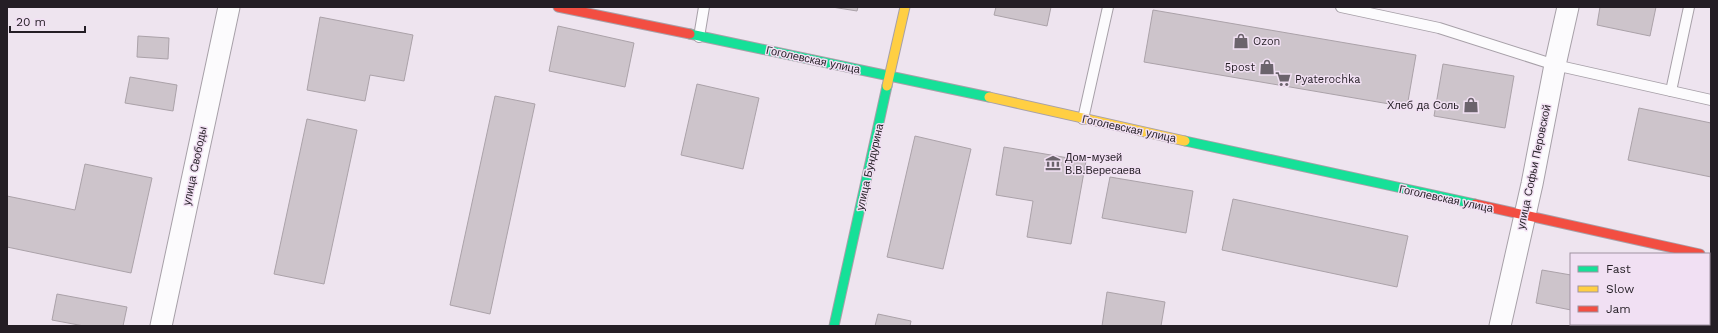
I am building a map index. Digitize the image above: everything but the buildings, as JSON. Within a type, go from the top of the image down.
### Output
[{"type":"street","name":"улица Свободы","points":[[161,326],[229,7]]},
{"type":"street","name":"Гоголевская улица","points":[[558,7],[890,76],[1695,253]]},
{"type":"street","name":"улица Бундурина","points":[[834,326],[905,7]]},
{"type":"street","name":"улица Софьи Перовской","points":[[1500,326],[1525,216],[1568,7]]},
{"type":"lane","points":[[699,36],[704,7]]},
{"type":"lane","points":[[1083,119],[1108,7]]},
{"type":"lane","points":[[1341,7],[1386,12],[1555,65],[1711,100]]},
{"type":"lane","points":[[1672,91],[1689,7]]},
{"type":"traffic: fast","points":[[690,34],[989,97]]},
{"type":"traffic: fast","points":[[834,326],[887,86]]},
{"type":"traffic: fast","points":[[1185,141],[1475,204]]},
{"type":"traffic: slow","points":[[887,86],[905,7]]},
{"type":"traffic: slow","points":[[989,97],[1185,141]]},
{"type":"traffic: jam","points":[[558,7],[690,34]]},
{"type":"traffic: jam","points":[[1475,204],[1696,253]]},
{"type":"place","name":"Ozon","points":[[1241,41]]},
{"type":"place","name":"5post","points":[[1267,67]]},
{"type":"place","name":"Pyaterochka","points":[[1283,79]]},
{"type":"place","name":"Хлеб да Соль","points":[[1471,105]]},
{"type":"place","name":"Дом-музей В.В.Вересаева","points":[[1053,163]]}]
